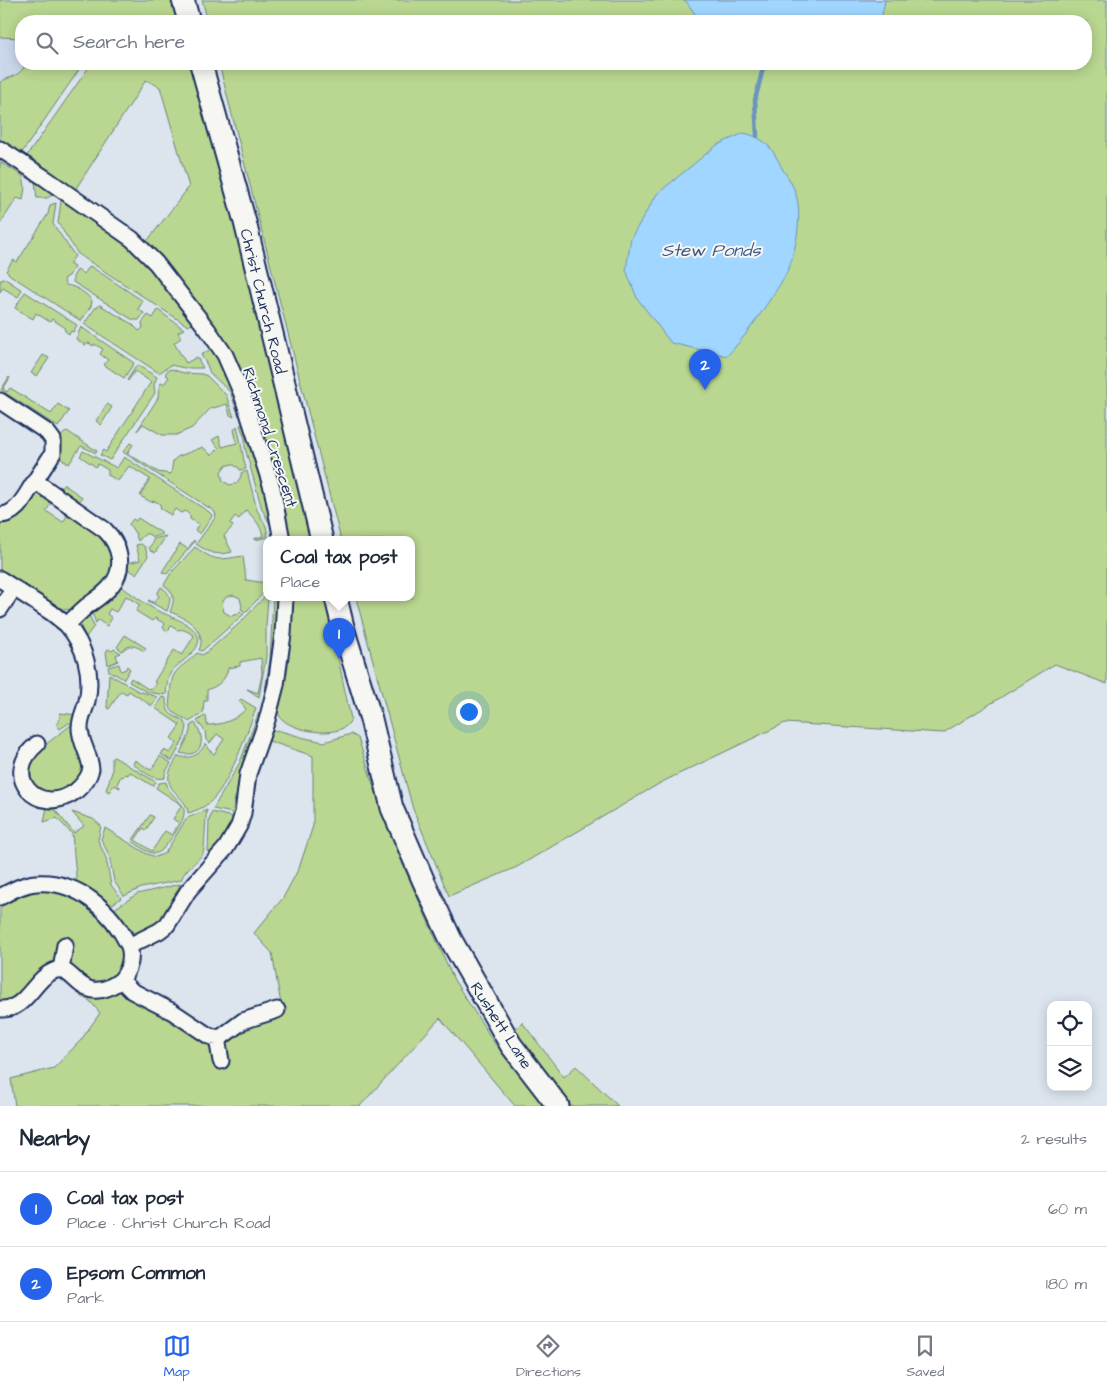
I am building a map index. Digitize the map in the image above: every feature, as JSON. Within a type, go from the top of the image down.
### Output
[{"type":"main road","points":[[183,0],[187,15]]},
{"type":"main road","name":"Christ Church Road","points":[[203,70],[245,222],[321,536]]},
{"type":"main road","name":"Rushett Lane","points":[[337,601],[371,719],[392,808],[424,882],[451,940],[511,1045],[558,1106]]},
{"type":"street","name":"Richmond Crescent","points":[[0,149],[58,186],[132,239],[156,263],[208,330],[228,361],[249,414],[272,488],[281,536]]},
{"type":"street","points":[[0,401],[47,432],[53,440],[53,453],[16,510],[0,515]]},
{"type":"street","points":[[35,481],[100,525],[112,537],[119,554],[119,570],[112,585],[67,625]]},
{"type":"street","points":[[0,578],[67,625],[88,664],[87,702],[80,728],[91,769],[84,784],[70,795],[56,800],[42,799],[33,795],[25,784],[21,768],[25,755],[37,744]]},
{"type":"street","points":[[0,609],[14,588]]},
{"type":"street","points":[[129,946],[159,931],[166,925],[188,891],[230,843],[239,826],[243,813],[248,774],[267,720],[276,685],[283,634],[285,601]]},
{"type":"street","points":[[0,897],[23,886],[36,884],[53,885],[72,890],[97,903],[105,910],[118,926],[131,953],[130,964],[121,980],[106,988],[89,989],[81,986],[68,972],[56,970],[47,976],[16,1007],[8,1010],[0,1009]]},
{"type":"street","points":[[61,970],[65,945]]},
{"type":"street","points":[[121,980],[132,991],[168,1009],[209,1036],[217,1038],[247,1019],[277,1010]]},
{"type":"street","points":[[217,1038],[221,1061]]},
{"type":"shaded area","points":[[0,0],[15,15],[15,70],[25,70],[0,85]]},
{"type":"green space","points":[[0,0],[175,0],[179,15],[15,15],[15,38],[0,37]]},
{"type":"green space","points":[[202,0],[1107,0],[1107,684],[1055,664],[943,733],[785,723],[662,782],[517,867],[449,896],[413,809],[357,601],[415,601],[415,536],[340,536],[221,70],[1092,70],[1092,15],[206,15]]},
{"type":"green space","points":[[79,70],[19,157],[0,145],[0,82],[22,71]]},
{"type":"green space","points":[[87,70],[195,70],[256,307],[312,536],[287,536],[233,360],[145,244],[189,187],[160,87],[146,80],[73,193],[24,160]]},
{"type":"green space","points":[[0,162],[23,176],[25,187],[23,200],[17,198],[0,224]]},
{"type":"green space","points":[[36,180],[55,193],[47,198],[37,198]]},
{"type":"green space","points":[[65,198],[118,234],[146,263],[196,322],[188,326],[78,254],[58,223],[61,201]]},
{"type":"green space","points":[[56,203],[53,224],[75,256],[69,264],[74,267],[64,282],[66,285],[80,290],[92,301],[91,306],[81,321],[6,271],[13,260],[17,262],[48,214],[50,205]]},
{"type":"green space","points":[[90,266],[143,301],[138,309],[144,313],[139,320],[133,320],[73,282],[73,277],[77,270],[84,274]]},
{"type":"green space","points":[[4,278],[22,290],[18,297],[3,288],[0,292],[0,280]]},
{"type":"green space","points":[[25,292],[77,325],[73,332],[71,331],[69,334],[65,331],[64,327],[52,319],[50,322],[36,313],[33,319],[15,308]]},
{"type":"green space","points":[[100,305],[132,324],[139,331],[143,328],[142,323],[148,315],[153,318],[158,310],[184,329],[178,332],[181,338],[174,343],[186,363],[197,357],[203,368],[184,368],[171,365],[159,373],[84,324],[96,307]]},
{"type":"green space","points":[[81,327],[134,363],[124,378],[104,365],[108,360],[100,354],[103,349],[94,344],[93,346],[89,343],[85,345],[76,339]]},
{"type":"green space","points":[[207,341],[210,341],[246,414],[239,416],[230,392],[210,373],[201,355],[211,349]]},
{"type":"green space","points":[[43,355],[49,358],[37,376],[31,373]]},
{"type":"green space","points":[[137,365],[157,377],[154,385],[155,393],[110,460],[100,455],[103,450],[106,452],[151,382],[135,371],[127,380]]},
{"type":"green space","points":[[171,369],[207,376],[226,395],[234,417],[230,415],[227,404],[210,409],[192,428],[176,435],[162,435],[143,424],[137,431],[158,398],[161,383],[164,384],[169,377],[165,374]]},
{"type":"green space","points":[[9,377],[3,389],[7,392],[10,388],[51,414],[58,404],[69,411],[58,427],[1,390]]},
{"type":"green space","points":[[107,404],[112,407],[101,425],[96,421]]},
{"type":"green space","points":[[248,423],[277,536],[273,536],[271,526],[262,509],[240,425]]},
{"type":"green space","points":[[237,426],[246,469],[240,470],[232,464],[225,466],[221,472],[223,481],[230,485],[237,483],[241,473],[247,471],[257,510],[266,526],[268,536],[263,536],[260,528],[246,510],[239,519],[235,516],[230,523],[233,526],[224,536],[232,552],[217,554],[209,552],[196,544],[215,518],[214,511],[123,452],[130,443],[133,445],[127,453],[158,472],[171,474],[173,461],[177,457],[203,447],[211,455],[219,448],[212,440],[219,436],[222,447],[237,443],[234,430]]},
{"type":"green space","points":[[67,431],[97,451],[96,453],[81,446],[69,464],[57,456],[58,439]]},
{"type":"green space","points":[[83,451],[117,468],[124,457],[209,512],[212,515],[211,518],[200,534],[195,530],[199,524],[190,519],[190,515],[185,511],[181,513],[175,509],[171,515],[161,509],[160,504],[140,496],[150,479],[129,466],[118,481],[108,475],[108,470],[98,464],[96,467],[80,456]]},
{"type":"green space","points":[[63,484],[82,497],[79,502],[59,489]]},
{"type":"green space","points":[[39,493],[53,500],[46,511],[63,522],[69,513],[97,533],[111,551],[112,569],[105,584],[72,610],[62,609],[0,570],[0,520]]},
{"type":"green space","points":[[138,518],[163,534],[153,537],[145,534],[138,541],[129,524],[133,519],[136,521]]},
{"type":"green space","points":[[166,536],[155,553],[151,552],[149,547],[153,539]]},
{"type":"green space","points":[[195,541],[167,574],[162,572],[180,544],[188,549]]},
{"type":"green space","points":[[141,544],[145,547],[148,556],[136,574],[125,567],[128,563],[140,560],[136,545]]},
{"type":"green space","points":[[195,547],[218,559],[243,556],[246,580],[263,583],[263,593],[246,612],[241,609],[240,598],[233,595],[226,597],[222,603],[224,612],[231,616],[238,614],[240,611],[244,614],[202,651],[199,650],[201,637],[194,626],[183,617],[170,612],[173,597],[164,585],[171,573]]},
{"type":"green space","points":[[119,585],[154,609],[188,625],[195,631],[198,638],[197,645],[191,654],[170,674],[166,695],[147,692],[129,682],[131,678],[148,689],[152,689],[156,683],[154,682],[174,650],[182,655],[194,636],[171,626],[168,631],[163,628],[165,624],[155,618],[152,621],[136,611],[140,605],[126,596],[116,612],[110,609],[107,614],[112,618],[107,626],[98,620],[96,623],[92,613],[111,597]]},
{"type":"green space","points":[[161,587],[170,598],[167,611],[148,601],[154,603],[159,596],[157,594]]},
{"type":"green space","points":[[263,598],[263,601],[268,601],[266,657],[259,697],[247,689],[258,693],[262,674],[261,658],[240,662],[240,666],[228,668],[221,682],[207,690],[207,701],[204,701],[203,713],[189,722],[175,714],[171,709],[169,701],[174,675],[197,653],[202,655],[207,652],[242,621]]},
{"type":"green space","points":[[273,601],[280,601],[268,694],[264,696],[270,660]]},
{"type":"green space","points":[[292,601],[326,601],[351,719],[347,726],[339,730],[319,732],[298,728],[282,719],[277,710],[289,605]]},
{"type":"green space","points":[[89,615],[94,626],[86,637],[81,623]]},
{"type":"green space","points":[[125,635],[146,648],[144,651],[133,646],[122,651],[117,647]]},
{"type":"green space","points":[[108,649],[112,651],[114,649],[121,653],[116,655],[118,661],[108,665],[106,652]]},
{"type":"green space","points":[[119,664],[121,671],[126,669],[127,666],[130,669],[124,679],[109,671],[108,667]]},
{"type":"green space","points":[[109,674],[138,691],[158,697],[152,706],[129,691],[127,694],[121,691],[109,709],[107,708]]},
{"type":"green space","points":[[162,697],[166,698],[171,714],[185,722],[187,727],[185,736],[172,761],[161,754],[164,750],[170,753],[177,743],[171,738],[180,725],[155,708]]},
{"type":"green space","points":[[241,699],[256,708],[237,758],[224,784],[209,803],[188,813],[187,807],[173,790],[169,781],[171,767],[178,756],[194,756],[205,744],[214,754],[224,739],[217,734],[210,743],[206,740],[205,731],[197,721],[206,715],[207,725],[223,723],[233,719],[246,709],[239,701]]},
{"type":"green space","points":[[259,712],[262,716],[240,793],[235,797],[233,809],[237,814],[213,809],[240,762]]},
{"type":"green space","points":[[60,713],[77,715],[76,723],[69,723],[60,729],[56,724],[59,722]]},
{"type":"green space","points":[[195,723],[201,735],[198,750],[187,754],[180,753],[189,735],[191,725]]},
{"type":"green space","points":[[71,725],[76,726],[83,772],[78,780],[63,792],[40,793],[30,781],[28,763],[41,748]]},
{"type":"green space","points":[[277,730],[324,742],[351,734],[358,738],[384,817],[454,980],[497,1047],[522,1022],[564,1077],[576,1066],[618,1106],[515,1106],[440,1018],[360,1106],[15,1106],[11,1079],[54,1068],[81,1040],[100,1013],[90,1001],[80,996],[83,993],[119,990],[142,1002],[143,1007],[159,1013],[178,1026],[184,1025],[214,1048],[226,1046],[226,1041],[281,1004],[272,953],[254,933],[283,898],[299,868],[313,826],[313,756],[266,740],[270,733]]},
{"type":"green space","points":[[160,756],[171,763],[165,773],[165,778],[152,777],[133,764],[135,760],[151,770]]},
{"type":"green space","points":[[114,757],[156,782],[153,786],[130,772],[128,775],[121,776],[117,784],[120,788],[114,785],[109,792],[106,790],[112,772],[112,758]]},
{"type":"green space","points":[[166,782],[171,792],[182,805],[156,788],[159,783]]},
{"type":"green space","points":[[182,805],[184,815],[182,821],[162,850],[151,853],[132,841],[150,815],[154,817],[146,830],[143,828],[135,840],[152,851],[165,831],[172,835],[179,823],[173,819]]},
{"type":"green space","points":[[47,807],[56,811],[74,833],[84,826],[72,812],[93,819],[101,826],[98,840],[106,858],[111,885],[121,898],[110,906],[95,893],[77,886],[72,834],[57,818],[44,822]]},
{"type":"green space","points":[[207,810],[203,853],[185,872],[181,880],[141,888],[124,896],[114,881],[109,855],[101,839],[105,828],[147,854],[156,857],[165,853],[187,818]]},
{"type":"green space","points":[[212,812],[232,817],[234,820],[231,828],[214,853],[208,852],[209,821]]},
{"type":"green space","points":[[180,884],[159,923],[137,934],[133,932],[114,909],[137,894]]},
{"type":"green space","points":[[34,890],[52,891],[69,895],[93,911],[117,936],[122,945],[124,952],[123,965],[121,970],[109,980],[96,982],[84,979],[73,970],[70,964],[73,939],[61,937],[53,964],[17,1000],[0,1005],[0,903]]},
{"type":"water","points":[[685,0],[885,0],[882,15],[696,15]]},
{"type":"water","name":"Stew Ponds","points":[[744,133],[759,138],[776,156],[796,194],[799,210],[798,228],[793,254],[785,276],[755,321],[727,356],[671,343],[637,298],[626,270],[631,238],[657,194],[717,145]]},
{"type":"waterway","points":[[757,136],[755,100],[762,70]]},
{"type":"place","name":"Epsom Common","points":[[705,390]]},
{"type":"place","name":"Coal tax post","points":[[339,659]]}]
